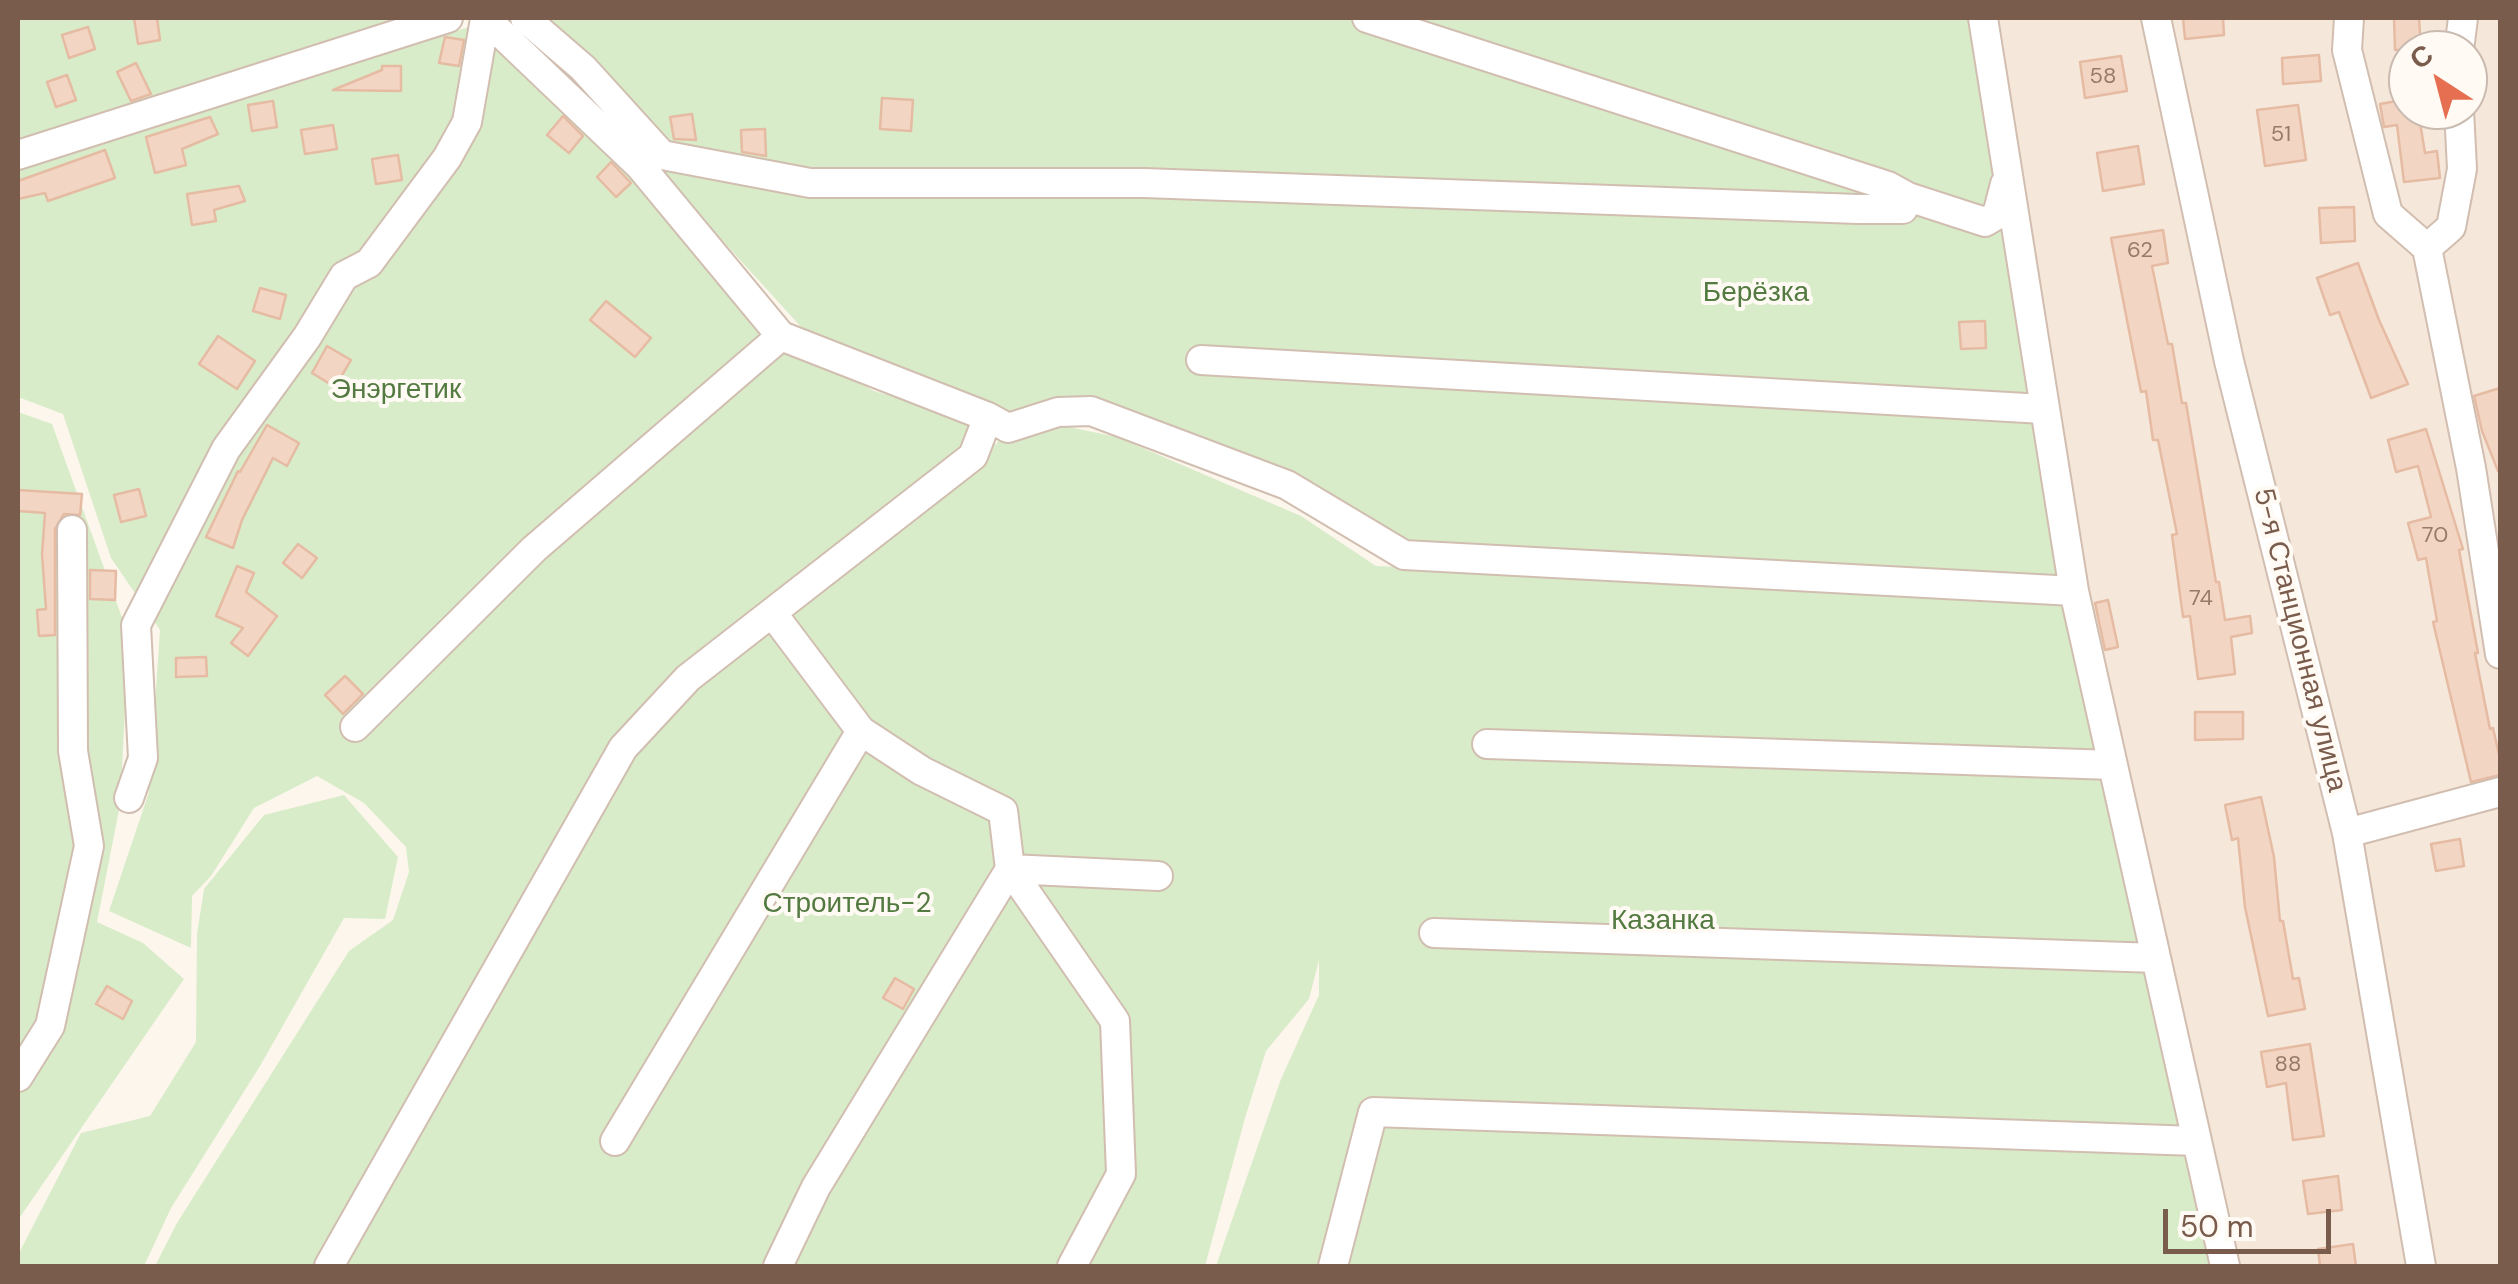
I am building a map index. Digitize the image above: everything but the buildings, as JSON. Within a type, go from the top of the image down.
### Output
[{"type":"street","points":[[18,155],[448,18]]},
{"type":"street","points":[[485,18],[640,166],[782,336],[988,416],[1008,428],[1058,412],[1091,411],[1287,485],[1404,555],[2074,592]]},
{"type":"street","points":[[128,798],[144,758],[136,625],[226,450],[308,337],[344,276],[369,263],[448,158],[466,122],[485,18]]},
{"type":"street","points":[[526,18],[583,68],[662,155],[810,183],[1144,184],[1858,209],[1902,209],[1908,197]]},
{"type":"street","points":[[1367,18],[1888,186],[1908,197],[1985,222],[1996,216],[2007,178]]},
{"type":"street","points":[[1983,18],[2074,592],[2225,1266]]},
{"type":"street","name":"5-я Станционная улица","points":[[2156,18],[2229,360],[2347,834],[2421,1266]]},
{"type":"street","points":[[2350,18],[2348,50],[2388,214],[2427,248],[2472,468],[2500,654]]},
{"type":"street","points":[[2427,248],[2452,227],[2462,169],[2460,130]]},
{"type":"street","points":[[355,728],[534,550],[782,336]]},
{"type":"street","points":[[1201,360],[2044,409]]},
{"type":"street","points":[[330,1266],[623,748],[688,678],[972,456],[988,416]]},
{"type":"street","points":[[18,1077],[50,1026],[89,846],[73,751],[72,530]]},
{"type":"street","points":[[772,614],[861,731],[922,771],[1003,810],[1010,869],[1115,1021],[1121,1174],[1072,1266]]},
{"type":"street","points":[[615,1141],[861,731]]},
{"type":"street","points":[[1487,744],[2113,765]]},
{"type":"street","points":[[2347,834],[2500,792]]},
{"type":"street","points":[[1010,869],[1158,876]]},
{"type":"street","points":[[778,1266],[816,1187],[1010,869]]},
{"type":"street","points":[[1434,933],[2156,958]]},
{"type":"street","points":[[1333,1266],[1372,1112],[2196,1141]]},
{"type":"street","points":[[344,1240],[356,1266]]},
{"type":"shaded area","points":[[1998,18],[2500,18],[2500,1266],[2237,1266],[2079,588]]},
{"type":"green space","points":[[18,18],[430,18],[18,142]]},
{"type":"green space","name":"Берёзка","points":[[500,18],[1998,18],[2079,588],[1378,546],[1277,483],[1075,410],[1010,417],[812,339],[649,160]]},
{"type":"green space","points":[[472,26],[640,175],[789,344],[874,391],[962,417],[997,445],[1050,423],[1117,437],[1301,516],[1376,566],[2068,596],[2217,1266],[1216,1266],[1281,1079],[1319,995],[1319,960],[1309,999],[1266,1051],[1205,1266],[155,1266],[177,1223],[349,951],[393,920],[409,872],[406,847],[364,803],[317,776],[254,808],[211,876],[192,896],[191,948],[109,911],[149,792],[160,630],[111,558],[63,414],[18,397],[18,169]]},
{"type":"green space","points":[[18,412],[52,424],[129,637],[120,805],[97,922],[143,943],[184,979],[18,1220]]},
{"type":"green space","points":[[344,795],[398,857],[385,919],[344,918],[260,1066],[171,1208],[144,1266],[18,1266],[18,1255],[81,1133],[150,1116],[196,1042],[197,934],[204,889],[264,815]]},
{"type":"park label","name":"Энэргетик","points":[[396,391]]},
{"type":"park label","name":"Строитель-2","points":[[847,905]]},
{"type":"park label","name":"Казанка","points":[[1663,922]]}]
